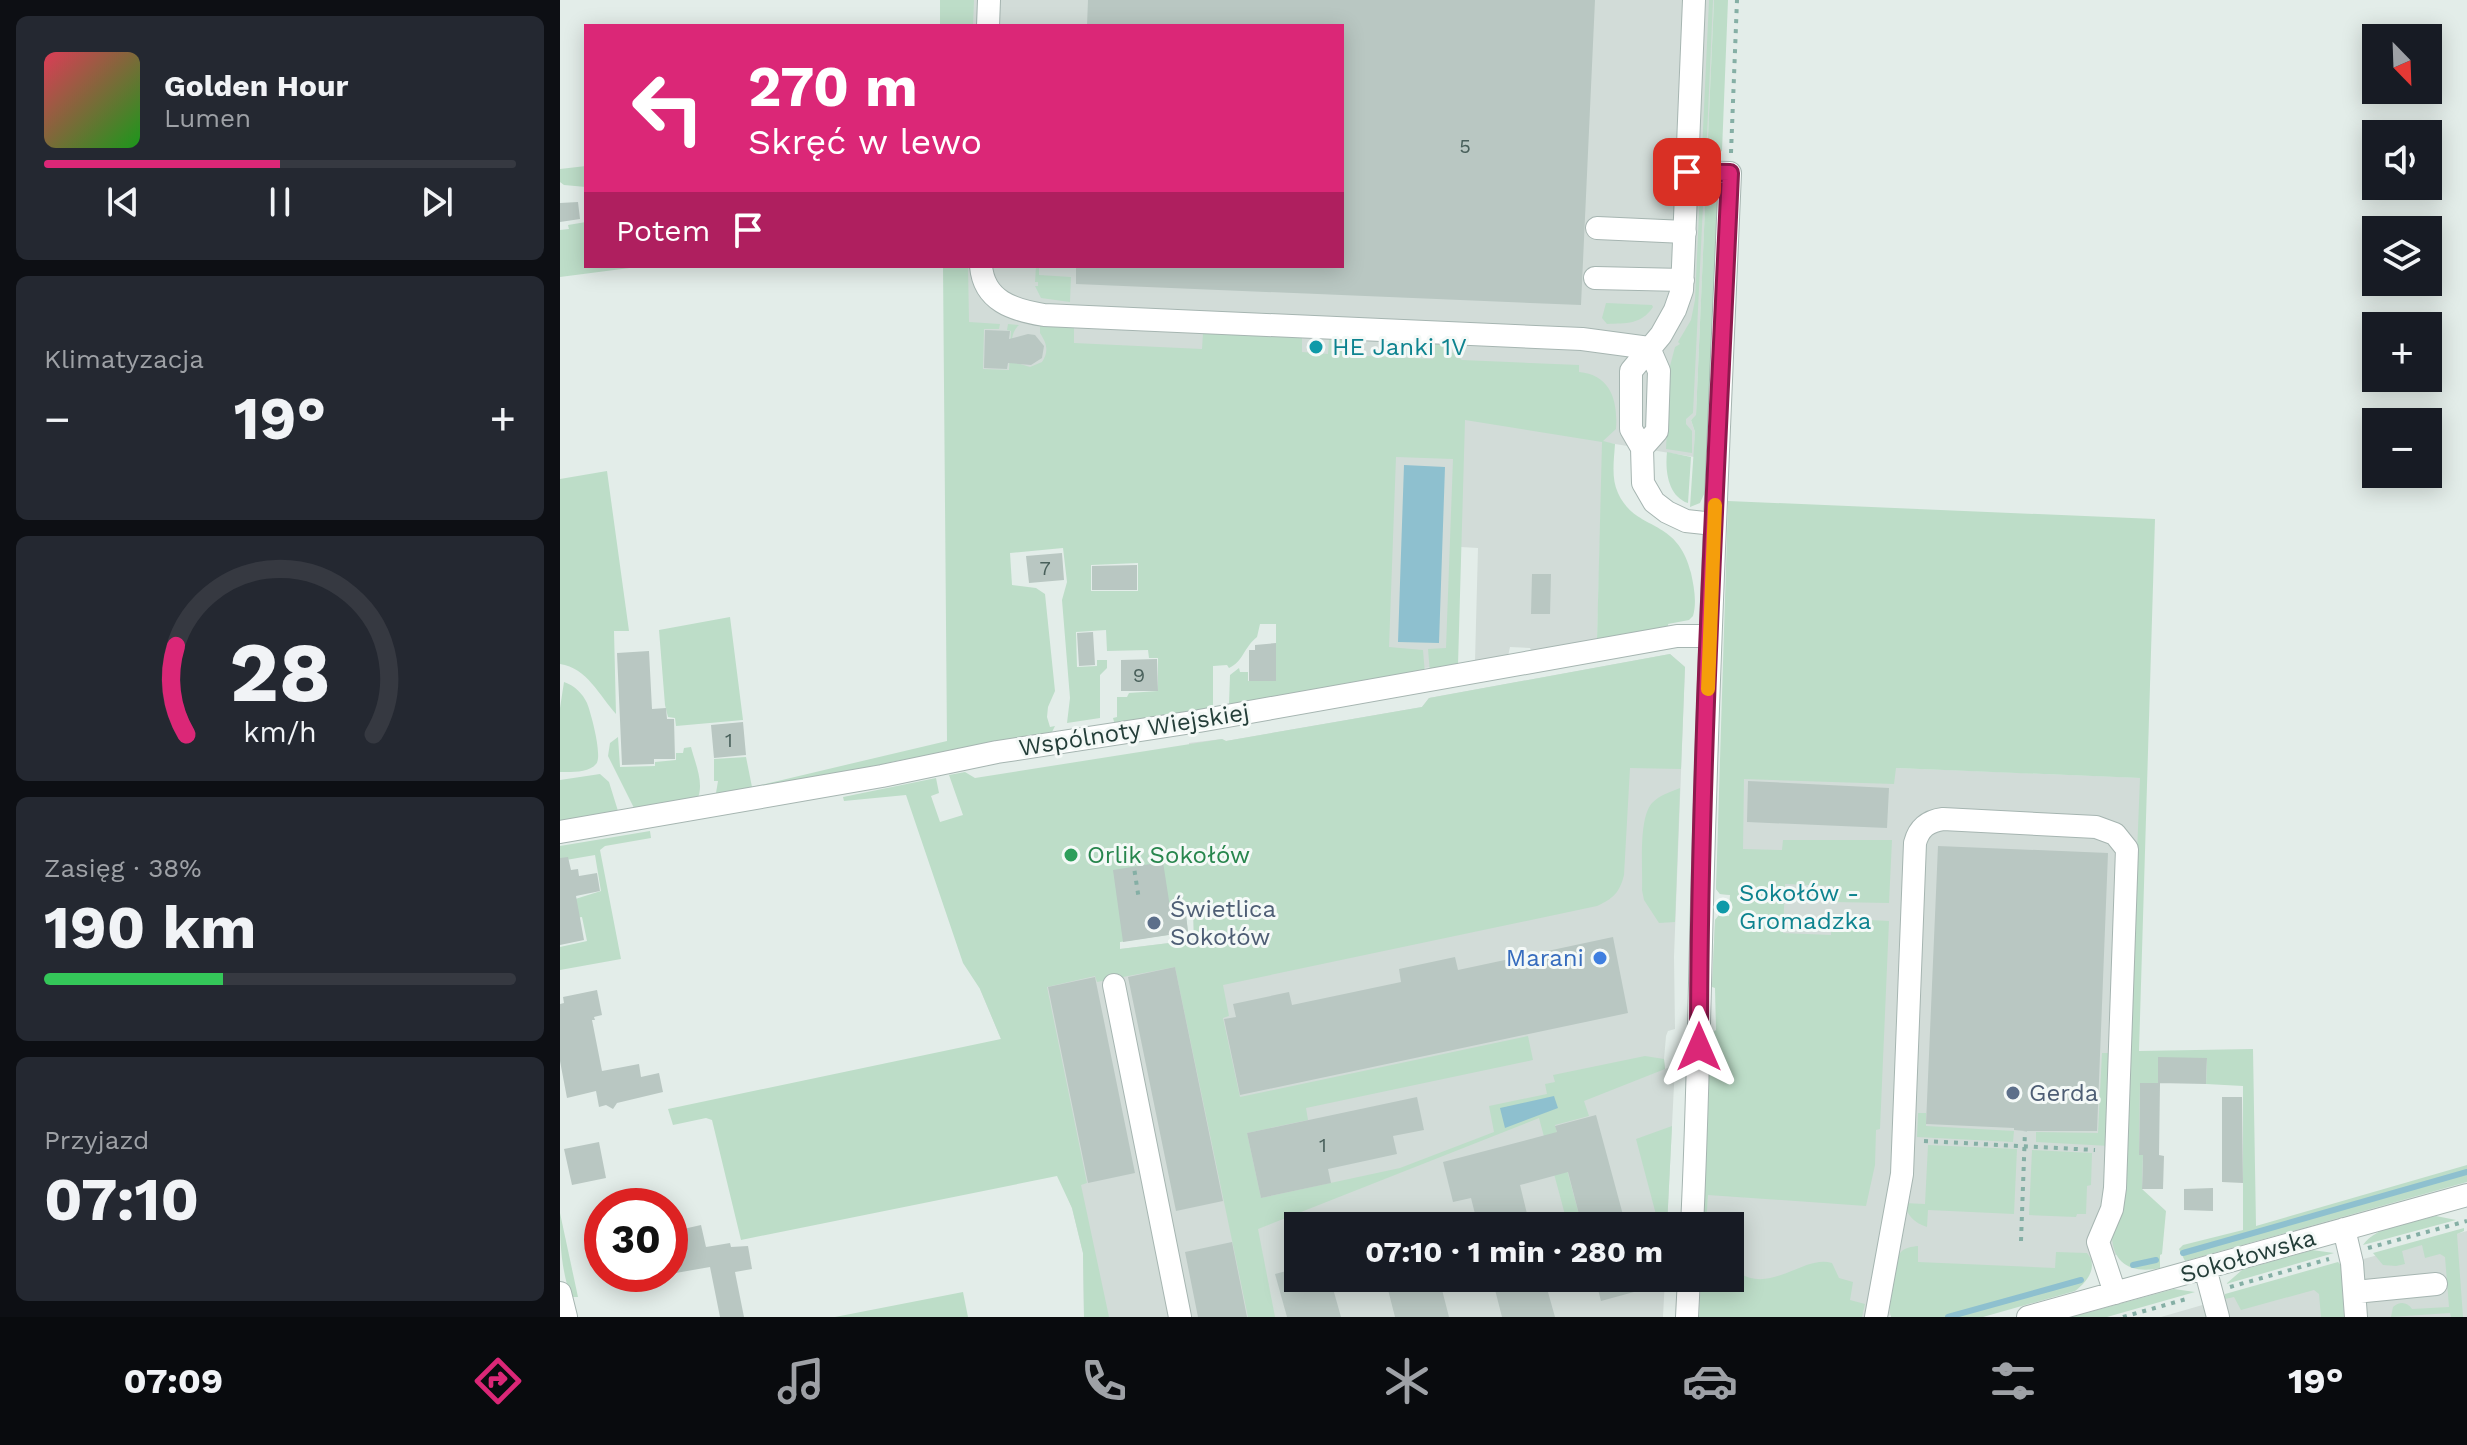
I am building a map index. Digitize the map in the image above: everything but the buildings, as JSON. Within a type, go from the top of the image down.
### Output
[{"type":"street","points":[[988,24],[989,0]]},
{"type":"street","points":[[1649,348],[1661,335],[1675,310],[1683,280],[1694,0]]},
{"type":"street","points":[[1687,172],[1730,173],[1714,524],[1693,1212]]},
{"type":"street","points":[[1597,228],[1685,232]]},
{"type":"street","points":[[981,268],[983,282],[995,298],[1013,308],[1044,315],[1582,339],[1649,348]]},
{"type":"street","points":[[1595,278],[1683,280]]},
{"type":"street","points":[[1649,348],[1659,371],[1657,431],[1642,448],[1643,483],[1654,502],[1667,512],[1686,521],[1714,524]]},
{"type":"street","name":"Wspólnoty Wiejskiej","points":[[560,832],[882,776],[1023,747],[1199,721],[1677,636],[1710,636]]},
{"type":"street","points":[[1876,1317],[1900,1189],[1915,843],[1918,833],[1926,824],[1943,819],[2096,827],[2115,834],[2127,849],[2114,1198],[2098,1242],[2115,1293]]},
{"type":"street","points":[[1114,985],[1180,1317]]},
{"type":"street","name":"Sokołowska","points":[[2028,1317],[2467,1195]]},
{"type":"street","points":[[2344,1229],[2350,1254],[2356,1317]]},
{"type":"street","points":[[2205,1268],[2218,1317]]},
{"type":"street","points":[[2355,1292],[2436,1284]]},
{"type":"street","points":[[1687,1317],[1688,1292]]},
{"type":"street","points":[[560,1293],[566,1317]]},
{"type":"path","points":[[1730,173],[1737,0]]},
{"type":"path","points":[[1133,861],[1139,900]]},
{"type":"path","points":[[2021,1241],[2025,1131]]},
{"type":"path","points":[[1904,1140],[2117,1151]]},
{"type":"path","points":[[2123,1317],[2467,1221]]},
{"type":"shaded area","points":[[963,0],[1714,0],[1696,416],[1691,420],[1695,432],[1694,457],[1603,442],[1597,641],[1532,652],[1530,648],[1510,647],[1508,656],[1475,661],[1478,548],[1461,547],[1456,665],[1380,672],[1378,463],[967,512],[965,268],[1344,268],[1344,24],[963,24]]},
{"type":"shaded area","points":[[1670,654],[1685,667],[1674,957],[1675,1029],[1668,1031],[1666,1036],[1664,1059],[1665,1069],[1675,1065],[1668,1212],[1284,1212],[1284,1292],[1664,1292],[1663,1317],[1084,1317],[1083,1253],[1072,1208],[980,989],[1120,949],[1194,940],[1189,743],[1226,741],[1422,707],[1429,698]]},
{"type":"shaded area","points":[[1722,761],[2144,778],[2124,1253],[1884,1317],[1702,1317],[1703,1292],[1744,1292],[1744,1212],[1707,1212],[1714,1078],[1876,993],[1712,986],[1715,920],[1719,915],[1729,916],[1730,895],[1720,894],[1716,889]]},
{"type":"shaded area","points":[[2467,1231],[2467,1317],[2161,1317],[2341,1265]]},
{"type":"green space","points":[[940,0],[974,0],[973,24],[940,24]]},
{"type":"green space","points":[[1709,0],[1713,0],[1706,158],[1702,151]]},
{"type":"green space","points":[[1714,0],[1728,0],[1722,151],[1710,160],[1707,159]]},
{"type":"green space","points":[[584,166],[584,187],[564,185],[560,182],[560,169]]},
{"type":"green space","points":[[1710,183],[1718,190],[1705,492],[1700,503],[1690,507],[1695,432],[1691,420],[1696,415],[1706,184]]},
{"type":"green space","points":[[1704,185],[1693,413],[1686,419],[1692,431],[1692,453],[1666,449],[1670,366],[1675,347],[1680,344],[1678,342],[1691,320],[1695,300],[1700,190]]},
{"type":"green space","points":[[584,222],[584,268],[630,268],[560,277],[560,230],[569,229],[568,225]]},
{"type":"green space","points":[[943,268],[968,268],[969,322],[1000,324],[999,329],[984,329],[983,369],[1009,370],[1011,331],[1007,330],[1008,324],[1019,325],[1012,338],[1017,363],[1030,367],[1042,362],[1046,354],[1040,326],[1074,327],[1074,343],[1202,349],[1203,333],[1302,337],[1302,352],[1328,354],[1329,339],[1345,339],[1345,355],[1433,359],[1434,343],[1462,360],[1579,365],[1579,372],[1599,378],[1614,399],[1616,429],[1603,441],[1615,444],[1614,475],[1618,493],[1635,514],[1676,542],[1685,555],[1691,573],[1695,605],[1689,620],[1668,624],[1669,630],[1597,640],[1602,442],[1465,420],[1458,665],[1430,673],[1428,649],[1446,648],[1453,459],[1396,457],[1389,647],[1423,650],[1425,674],[1232,708],[1229,704],[1230,675],[1239,668],[1240,672],[1248,672],[1248,681],[1276,681],[1276,624],[1260,624],[1257,637],[1237,662],[1229,668],[1227,665],[1213,666],[1213,708],[1115,725],[1113,718],[1117,717],[1117,697],[1158,691],[1158,658],[1149,658],[1148,650],[1107,651],[1106,630],[1076,632],[1077,667],[1097,666],[1097,660],[1107,660],[1107,668],[1100,675],[1100,718],[1067,723],[1070,698],[1062,600],[1067,582],[1063,548],[1010,553],[1012,585],[1036,588],[1045,594],[1055,691],[1047,717],[1050,727],[1055,726],[1051,734],[720,796],[716,793],[718,781],[714,781],[714,759],[746,757],[752,787],[947,741]],"holes":[[[1138,563],[1138,591],[1091,591],[1091,565]]]},
{"type":"green space","points":[[1036,268],[1039,268],[1039,275],[1071,277],[1070,302],[1041,298],[1035,286],[1038,282],[1035,282]]},
{"type":"green space","points":[[1606,303],[1653,307],[1638,320],[1607,324],[1602,318]]},
{"type":"green space","points":[[1667,452],[1691,457],[1688,503],[1672,489],[1667,475]]},
{"type":"green space","points":[[607,471],[629,631],[614,631],[616,714],[592,683],[578,671],[560,664],[560,479]]},
{"type":"green space","points":[[1728,501],[2155,519],[2139,1051],[2253,1049],[2256,1226],[2467,1165],[2467,1182],[2185,1261],[2179,1249],[2183,1245],[2243,1230],[2243,1086],[2206,1084],[2207,1059],[2158,1058],[2158,1083],[2140,1084],[2139,1154],[2143,1155],[2142,1189],[2166,1211],[2160,1268],[2132,1268],[2125,1264],[2115,1252],[2112,1232],[2132,978],[2140,778],[1896,768],[1894,784],[1744,779],[1743,849],[1782,850],[1783,840],[1892,840],[1889,903],[1833,902],[1833,886],[1785,884],[1783,933],[1831,935],[1832,918],[1889,921],[1880,1129],[1876,1130],[1875,1165],[1866,1206],[1708,1195],[1707,1212],[1704,1212],[1711,1033],[1716,1030],[1715,988],[1712,987],[1715,920],[1719,915],[1729,916],[1730,895],[1720,894],[1716,889]]},
{"type":"green space","points":[[730,617],[743,720],[676,726],[675,718],[668,717],[665,705],[659,630]]},
{"type":"green space","points":[[1670,654],[1685,667],[1681,769],[1630,768],[1624,875],[1615,894],[1597,906],[1223,985],[1229,1016],[1223,1018],[1240,1097],[1528,1036],[1533,1060],[1306,1108],[1308,1120],[1247,1133],[1261,1198],[1400,1168],[1494,1132],[1489,1106],[1547,1094],[1545,1084],[1555,1082],[1553,1075],[1645,1056],[1664,1059],[1665,1069],[1584,1101],[1589,1116],[1555,1125],[1578,1212],[1564,1212],[1539,1118],[1301,1212],[1284,1212],[1284,1219],[1258,1229],[1275,1317],[1248,1317],[1175,967],[1097,982],[1095,976],[1047,987],[1087,1183],[1081,1185],[1109,1317],[1084,1317],[1083,1253],[1072,1208],[1057,1176],[741,1240],[712,1120],[706,1118],[673,1125],[668,1109],[1001,1039],[980,989],[963,963],[906,795],[844,801],[843,797],[936,778],[939,793],[931,796],[940,822],[963,815],[949,775],[965,772],[975,778],[1222,739],[1226,741],[1422,707],[1429,698]],"holes":[[[1193,907],[1194,940],[1120,949],[1120,942],[1188,932],[1185,909]]]},
{"type":"green space","points":[[564,682],[575,688],[587,703],[597,744],[596,764],[574,772],[560,772],[560,708]]},
{"type":"green space","points":[[618,737],[620,767],[655,766],[655,762],[676,760],[676,753],[683,753],[684,748],[691,747],[700,780],[697,800],[634,808],[608,756],[610,743]]},
{"type":"green space","points":[[600,774],[609,782],[618,811],[560,824],[560,780]]},
{"type":"green space","points":[[1680,788],[1675,922],[1659,923],[1644,900],[1642,890],[1645,820],[1652,803]]},
{"type":"green space","points":[[650,831],[651,838],[605,846],[600,850],[621,959],[560,970],[560,947],[587,941],[582,917],[575,918],[572,900],[601,891],[595,855],[560,861],[560,846]]},
{"type":"green space","points":[[2102,1053],[2113,1053],[2110,1146],[2036,1142],[2036,1132],[2098,1133]]},
{"type":"green space","points":[[1918,1113],[1926,1113],[1926,1126],[2014,1131],[2013,1142],[1917,1137]]},
{"type":"green space","points":[[1672,1126],[1668,1212],[1655,1212],[1636,1139]]},
{"type":"green space","points":[[1928,1145],[2017,1149],[2014,1214],[1928,1210],[1927,1227],[1915,1221],[1904,1203],[1925,1204]]},
{"type":"green space","points":[[2032,1150],[2092,1153],[2086,1214],[2077,1214],[2076,1217],[2029,1215]]},
{"type":"green space","points":[[560,1213],[578,1297],[571,1297],[565,1276]]},
{"type":"green space","points":[[2436,1216],[2456,1220],[2363,1245],[2386,1229]]},
{"type":"green space","points":[[2464,1228],[2457,1234],[2463,1317],[2451,1317],[2450,1313],[2391,1317],[2393,1307],[2401,1303],[2412,1309],[2449,1307],[2445,1257],[2440,1254],[2425,1258],[2422,1245],[2402,1251],[2405,1264],[2396,1266],[2383,1265],[2373,1253]]},
{"type":"green space","points":[[1918,1246],[1918,1262],[2055,1268],[2056,1252],[2087,1253],[2092,1269],[2075,1291],[1983,1317],[1891,1317],[1889,1303],[1897,1258],[1904,1250]]},
{"type":"green space","points":[[2312,1250],[2334,1253],[2226,1284],[2242,1270]]},
{"type":"green space","points":[[1822,1262],[1832,1263],[1839,1278],[1853,1282],[1850,1300],[1865,1304],[1862,1317],[1699,1317],[1700,1292],[1744,1292],[1744,1275],[1764,1279],[1776,1277]]},
{"type":"green space","points":[[2338,1262],[2341,1265],[2344,1317],[2321,1317],[2319,1294],[2314,1290],[2241,1310],[2234,1297],[2225,1299],[2225,1294]]},
{"type":"green space","points":[[2174,1289],[2195,1292],[2107,1317],[2071,1317]]},
{"type":"green space","points":[[963,1292],[968,1317],[835,1317]]},
{"type":"water","points":[[1404,465],[1445,467],[1439,643],[1398,642]]},
{"type":"water","points":[[1554,1096],[1558,1108],[1505,1128],[1500,1108]]},
{"type":"waterway","points":[[2183,1253],[2467,1172]]},
{"type":"waterway","points":[[2133,1265],[2156,1260]]},
{"type":"waterway","points":[[1948,1317],[2081,1280]]},
{"type":"slow traffic","points":[[1708,689],[1715,505]]},
{"type":"place","name":"HE Janki 1V","points":[[1316,347]]},
{"type":"place","name":"Orlik Sokołów","points":[[1071,855]]},
{"type":"place","name":"Sokołów - Gromadzka","points":[[1723,907]]},
{"type":"place","name":"Świetlica Sokołów","points":[[1154,923]]},
{"type":"place","name":"Marani","points":[[1600,958]]},
{"type":"place","name":"Gerda","points":[[2013,1093]]},
{"type":"route","points":[[1687,172],[1730,173],[1709,665],[1699,1047]]}]
